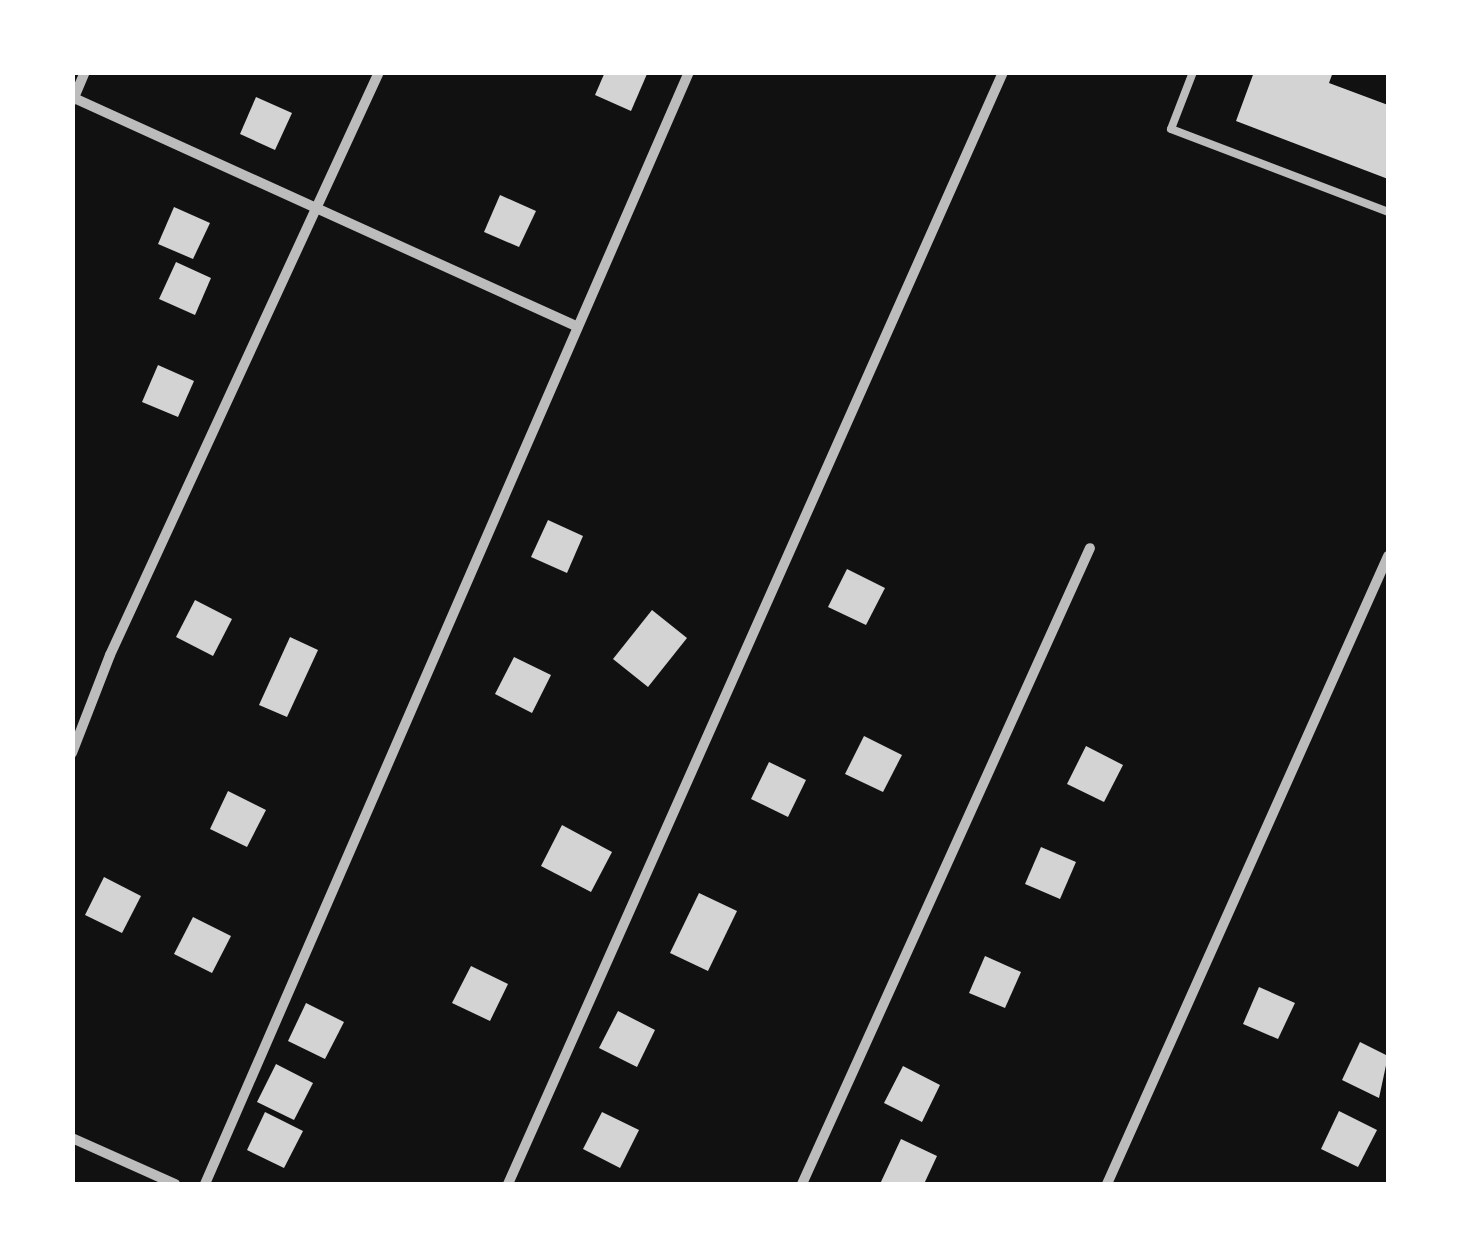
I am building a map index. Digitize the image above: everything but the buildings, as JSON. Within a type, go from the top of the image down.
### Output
[{"type":"street","points":[[85,72],[73,100],[576,326]]},
{"type":"street","points":[[72,754],[110,655],[320,210],[379,72]]},
{"type":"street","points":[[205,1184],[689,72]]},
{"type":"street","points":[[508,1184],[1003,72]]},
{"type":"street","points":[[802,1184],[1090,548]]},
{"type":"street","points":[[1107,1184],[1388,556]]},
{"type":"street","points":[[72,1138],[175,1184]]},
{"type":"lane","points":[[1193,72],[1171,129],[1388,212]]}]
